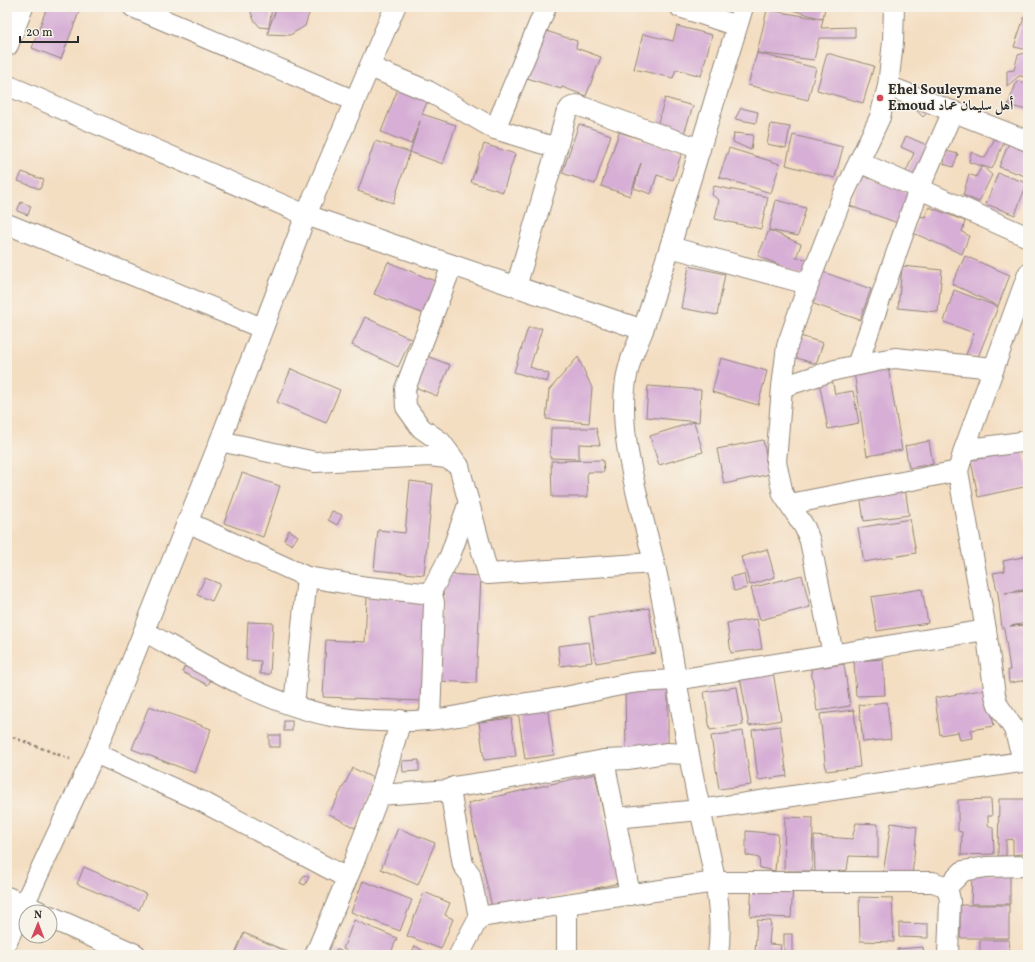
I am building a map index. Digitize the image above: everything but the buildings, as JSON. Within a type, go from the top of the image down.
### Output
[{"type":"street","points":[[7,45],[22,7]]},
{"type":"street","points":[[133,7],[355,101]]},
{"type":"street","points":[[23,904],[92,760],[220,441],[306,215],[395,7]]},
{"type":"street","points":[[495,129],[546,7]]},
{"type":"street","points":[[680,7],[737,26]]},
{"type":"street","points":[[718,955],[720,943],[715,882],[688,754],[654,563],[634,482],[624,425],[625,394],[630,364],[643,330],[670,247],[743,7]]},
{"type":"street","points":[[833,654],[810,541],[805,528],[783,494],[776,462],[782,387],[787,346],[808,284],[841,200],[880,117],[888,86],[893,42],[894,7]]},
{"type":"street","points":[[370,67],[428,91],[495,129],[557,148]]},
{"type":"street","points":[[7,85],[306,215],[643,330]]},
{"type":"street","points":[[888,86],[1028,141]]},
{"type":"street","points":[[516,287],[566,114],[570,108],[577,105],[700,149]]},
{"type":"street","points":[[857,364],[919,189],[953,111]]},
{"type":"street","points":[[859,162],[1028,237]]},
{"type":"street","points":[[7,224],[262,328]]},
{"type":"street","points":[[670,247],[808,284]]},
{"type":"street","points":[[452,265],[405,389],[406,407],[421,428],[441,442],[459,466],[488,574],[654,563]]},
{"type":"street","points":[[615,818],[700,810],[1026,762],[1014,729],[998,705],[958,471],[964,450],[1028,274]]},
{"type":"street","points":[[782,387],[822,373],[857,364],[896,358],[994,368]]},
{"type":"street","points":[[220,441],[315,462],[430,456],[446,458],[459,466]]},
{"type":"street","points":[[964,450],[1028,441]]},
{"type":"street","points":[[790,504],[958,471]]},
{"type":"street","points":[[430,594],[450,556],[469,502]]},
{"type":"street","points":[[187,522],[308,577],[368,587],[430,594],[434,603],[430,719]]},
{"type":"street","points":[[294,705],[308,577]]},
{"type":"street","points":[[144,630],[205,665],[248,687],[294,705],[337,716],[375,720],[430,719],[457,716],[630,684],[676,680],[986,630]]},
{"type":"street","points":[[315,955],[379,795],[401,720]]},
{"type":"street","points":[[379,795],[450,790],[454,787],[501,780],[604,760],[629,759],[666,753],[688,754]]},
{"type":"street","points":[[92,760],[201,800],[347,878]]},
{"type":"street","points":[[604,760],[630,895]]},
{"type":"street","points":[[450,790],[463,865],[470,874],[479,917],[459,955]]},
{"type":"street","points":[[948,888],[963,871],[986,867],[1028,866]]},
{"type":"street","points":[[479,917],[715,882],[933,882],[948,888]]},
{"type":"street","points":[[948,888],[950,900],[948,955]]},
{"type":"street","points":[[567,904],[567,955]]},
{"type":"street","points":[[7,941],[18,916]]},
{"type":"street","points":[[58,921],[135,955]]},
{"type":"path","points":[[7,735],[92,760]]},
{"type":"place","name":"Ehel Souleymane Emoud أهل سليمان عماد","points":[[880,98]]}]
